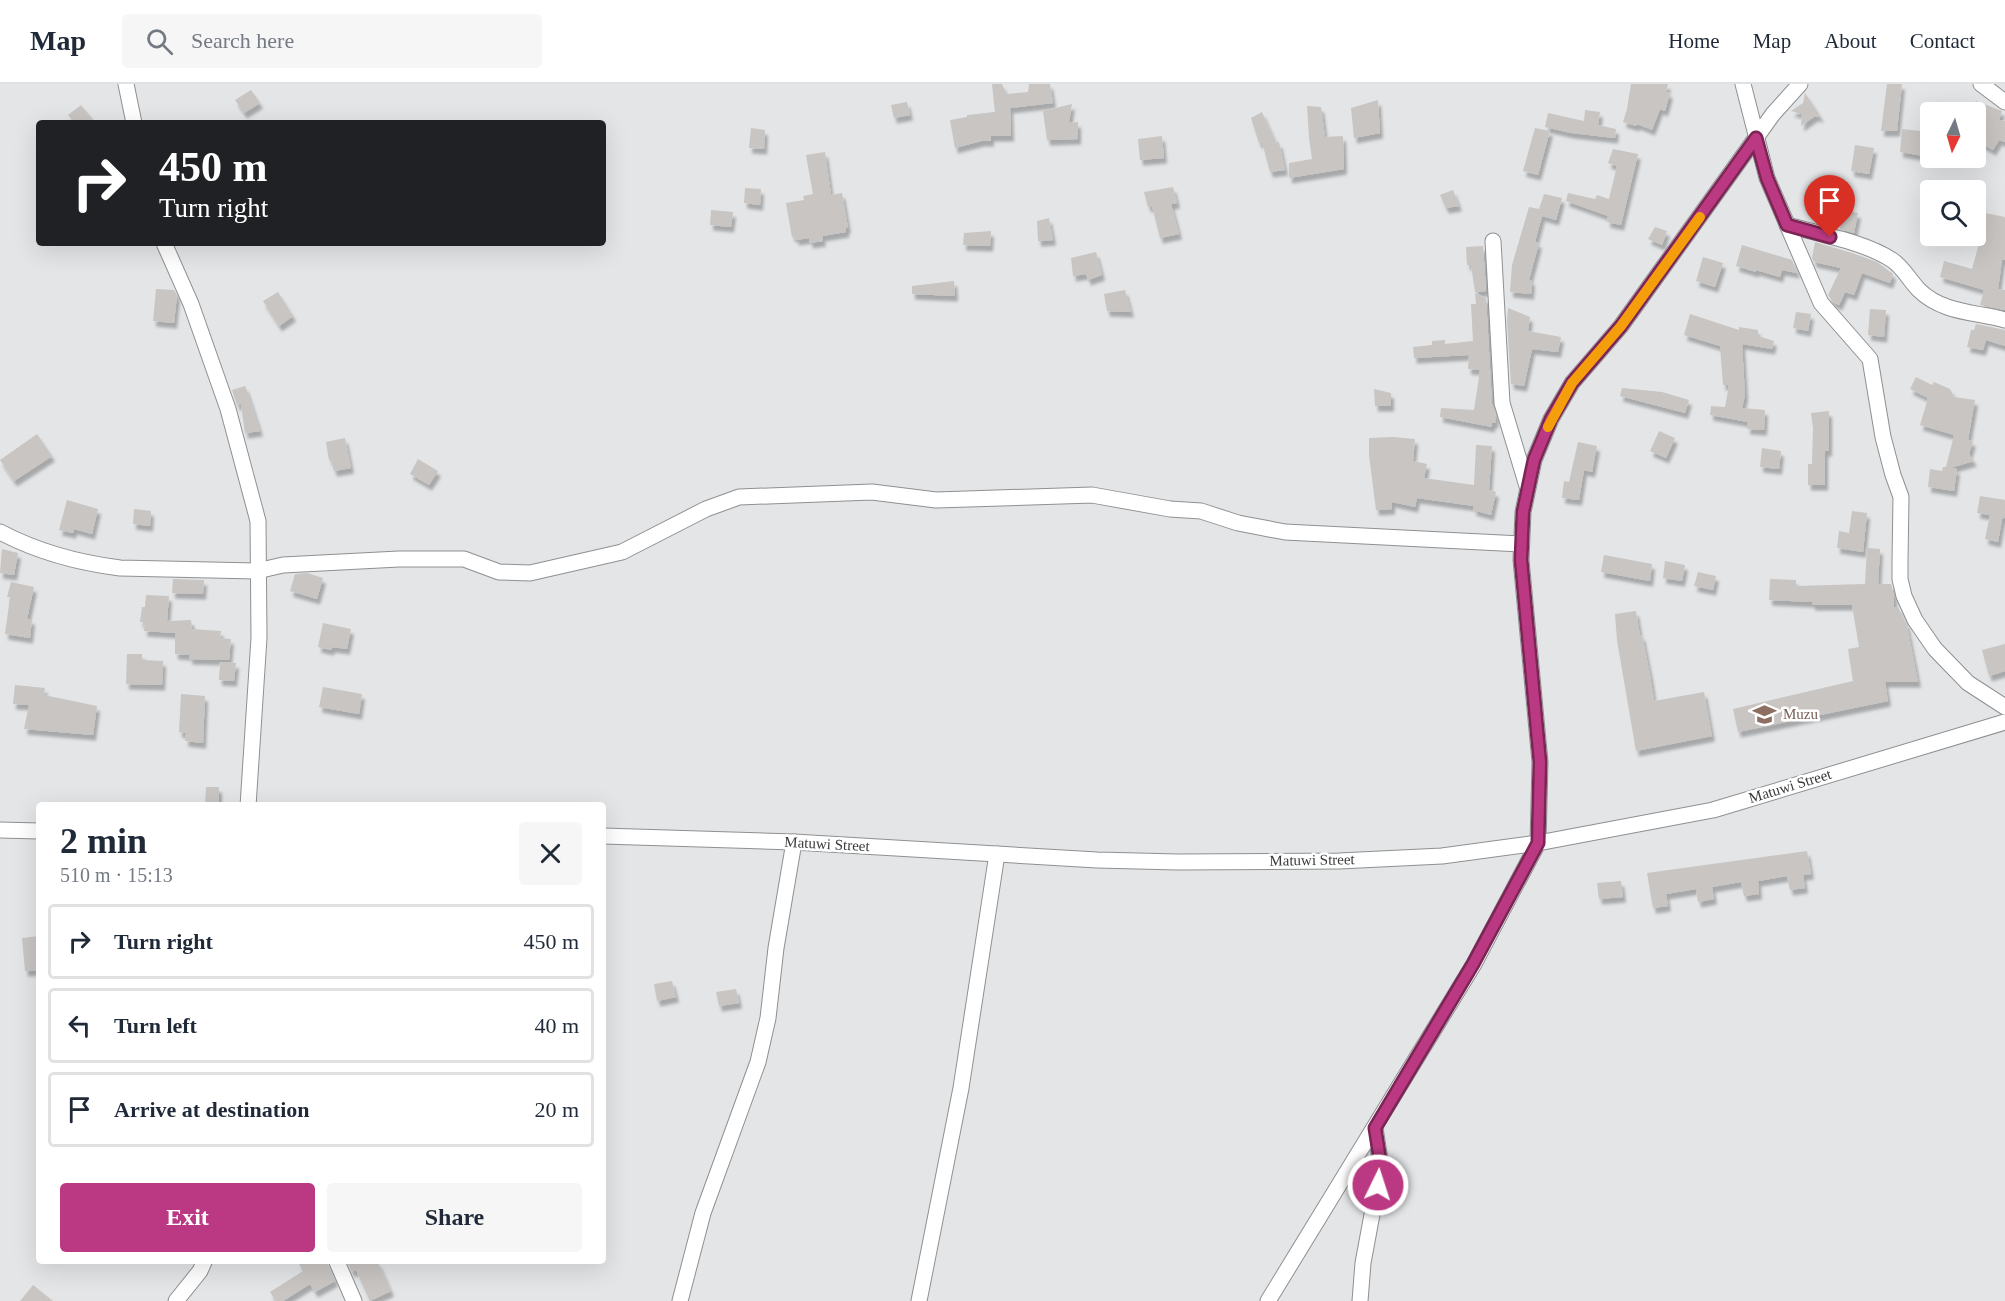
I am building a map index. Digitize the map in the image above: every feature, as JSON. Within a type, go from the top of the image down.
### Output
[{"type":"street","points":[[126,84],[134,120]]},
{"type":"street","points":[[1743,84],[1767,178],[1821,303],[1870,359],[1883,437],[1901,497],[1900,579],[1908,604],[1915,620],[1935,649],[1968,683],[2005,707]]},
{"type":"street","points":[[1268,1301],[1473,964],[1538,843],[1540,762],[1521,544],[1523,512],[1534,460],[1546,429],[1572,383],[1621,326],[1773,114],[1800,84]]},
{"type":"street","points":[[1981,84],[2005,102]]},
{"type":"street","points":[[1787,225],[1872,249],[1893,261],[1920,291],[1940,304],[1958,311],[2005,320]]},
{"type":"street","points":[[1493,241],[1502,403],[1528,490]]},
{"type":"street","points":[[165,246],[191,304],[228,409],[258,521],[259,649],[248,802]]},
{"type":"street","points":[[0,532],[41,549],[99,565],[120,568],[258,571],[283,566],[399,559],[464,559],[499,572],[530,573],[622,552],[706,509],[739,497],[872,492],[936,500],[1092,495],[1170,509],[1201,511],[1238,523],[1285,532],[1521,544]]},
{"type":"street","name":"Matuwi Street","points":[[606,836],[794,842],[1178,862],[1339,861],[1442,856],[1538,843],[1713,810],[2005,722]]},
{"type":"street","points":[[0,830],[36,831]]},
{"type":"street","points":[[680,1301],[703,1213],[758,1062],[768,1018],[776,948],[794,842]]},
{"type":"street","points":[[919,1301],[961,1088],[997,854]]},
{"type":"street","points":[[1360,1301],[1363,1263],[1381,1166],[1375,1128]]},
{"type":"street","points":[[176,1301],[203,1264]]},
{"type":"street","points":[[337,1264],[354,1301]]},
{"type":"building","points":[[992,84],[1002,84],[1006,94],[1028,92],[1029,84],[1050,84],[1053,103],[1010,108],[1011,136],[991,136],[991,141],[981,141],[955,148],[950,120],[967,117],[967,115],[995,112]]},
{"type":"building","points":[[1631,84],[1668,84],[1666,92],[1670,93],[1665,111],[1660,109],[1652,130],[1623,122]]},
{"type":"building","points":[[1887,84],[1902,84],[1897,131],[1881,131]]},
{"type":"building","points":[[251,90],[260,103],[244,113],[235,100]]},
{"type":"building","points":[[1805,93],[1821,117],[1815,116],[1801,126],[1802,114],[1791,111],[1803,103]]},
{"type":"building","points":[[1378,100],[1380,133],[1354,138],[1351,108]]},
{"type":"building","points":[[907,102],[910,115],[894,118],[891,105]]},
{"type":"building","points":[[1072,104],[1069,123],[1078,122],[1078,139],[1047,140],[1043,111]]},
{"type":"building","points":[[81,105],[94,120],[72,120],[68,115]]},
{"type":"building","points":[[1986,105],[2002,111],[1999,120],[2005,121],[2005,142],[1999,140],[1993,150],[1986,146]]},
{"type":"building","points":[[1307,106],[1321,107],[1325,137],[1343,136],[1344,169],[1289,178],[1289,163],[1312,159]]},
{"type":"building","points":[[1585,110],[1600,112],[1598,125],[1616,129],[1615,138],[1571,133],[1545,127],[1548,113],[1584,121]]},
{"type":"building","points":[[1262,112],[1276,143],[1279,142],[1285,170],[1270,172],[1262,142],[1259,143],[1251,118]]},
{"type":"building","points":[[751,128],[765,130],[764,149],[749,148]]},
{"type":"building","points":[[1535,128],[1550,131],[1538,175],[1523,171]]},
{"type":"building","points":[[1902,129],[1920,131],[1920,155],[1900,152]]},
{"type":"building","points":[[1162,136],[1164,158],[1140,160],[1138,139]]},
{"type":"building","points":[[1855,145],[1874,148],[1869,174],[1851,171]]},
{"type":"building","points":[[1613,149],[1638,154],[1621,225],[1607,222],[1608,216],[1566,201],[1568,193],[1595,199],[1597,195],[1609,199],[1617,166],[1608,163]]},
{"type":"building","points":[[825,152],[831,195],[842,193],[848,228],[846,232],[822,236],[823,241],[810,243],[809,238],[796,240],[795,236],[792,237],[786,203],[804,200],[803,196],[813,194],[806,155]]},
{"type":"building","points":[[1173,187],[1177,203],[1171,204],[1179,234],[1160,238],[1152,206],[1148,207],[1144,192]]},
{"type":"building","points":[[745,188],[761,189],[760,205],[744,203]]},
{"type":"building","points":[[1453,190],[1459,206],[1446,208],[1440,195]]},
{"type":"building","points":[[1544,194],[1562,198],[1556,220],[1542,216],[1535,242],[1539,243],[1529,280],[1532,280],[1531,294],[1510,292],[1512,265],[1529,207],[1539,209]]},
{"type":"building","points":[[711,210],[733,212],[731,227],[710,225]]},
{"type":"building","points":[[1844,210],[1858,213],[1854,233],[1840,229]]},
{"type":"building","points":[[1986,213],[2005,217],[2005,260],[2002,260],[1998,289],[2005,290],[2005,310],[1980,305],[1984,290],[1940,277],[1944,261],[1972,269],[1978,246],[1986,246]]},
{"type":"building","points":[[1049,218],[1053,240],[1038,241],[1037,221]]},
{"type":"building","points":[[1655,227],[1667,231],[1662,245],[1648,239]]},
{"type":"building","points":[[991,231],[990,246],[963,245],[964,233]]},
{"type":"building","points":[[1815,242],[1877,262],[1893,274],[1890,283],[1862,273],[1854,295],[1845,292],[1839,305],[1833,302],[1828,295],[1841,268],[1814,262],[1812,258]]},
{"type":"building","points":[[1742,245],[1792,260],[1797,273],[1782,270],[1780,277],[1736,266]]},
{"type":"building","points":[[1483,246],[1486,291],[1475,292],[1471,265],[1467,265],[1466,247]]},
{"type":"building","points":[[1096,252],[1102,275],[1088,280],[1086,274],[1073,276],[1071,258]]},
{"type":"building","points":[[1703,257],[1723,263],[1715,287],[1696,281]]},
{"type":"building","points":[[954,281],[955,296],[912,294],[912,286]]},
{"type":"building","points":[[156,289],[174,290],[177,295],[174,323],[153,321]]},
{"type":"building","points":[[1125,290],[1131,312],[1107,311],[1104,294]]},
{"type":"building","points":[[278,292],[293,316],[279,326],[263,301]]},
{"type":"building","points":[[1475,293],[1486,298],[1492,404],[1496,416],[1492,427],[1440,417],[1441,408],[1474,410],[1480,370],[1468,369],[1469,355],[1414,358],[1413,347],[1432,345],[1432,341],[1445,340],[1445,344],[1473,341],[1471,304],[1476,304]]},
{"type":"building","points":[[1508,308],[1530,317],[1528,331],[1561,337],[1558,352],[1532,349],[1524,386],[1511,384]]},
{"type":"building","points":[[1870,309],[1886,310],[1884,337],[1868,335]]},
{"type":"building","points":[[1796,312],[1811,314],[1808,331],[1793,328]]},
{"type":"building","points":[[1690,314],[1739,330],[1739,327],[1758,330],[1758,336],[1774,341],[1772,349],[1742,344],[1745,395],[1742,408],[1765,410],[1764,430],[1747,429],[1748,422],[1710,415],[1711,406],[1725,407],[1729,385],[1723,385],[1720,346],[1684,335]]},
{"type":"building","points":[[1976,324],[2005,330],[2005,346],[1986,340],[1983,350],[1967,347],[1971,330],[1974,330]]},
{"type":"building","points":[[1916,377],[1932,385],[1934,382],[1950,389],[1954,397],[1975,400],[1968,440],[1973,441],[1969,454],[1974,461],[1950,468],[1957,469],[1954,491],[1928,487],[1930,469],[1942,471],[1943,467],[1946,467],[1954,435],[1920,425],[1928,398],[1910,389]]},
{"type":"building","points":[[245,386],[260,431],[245,433],[241,404],[237,405],[232,390]]},
{"type":"building","points":[[1622,388],[1662,392],[1689,400],[1685,413],[1620,396]]},
{"type":"building","points":[[1374,389],[1391,393],[1391,406],[1375,406]]},
{"type":"building","points":[[1829,411],[1829,451],[1825,451],[1825,485],[1808,485],[1808,464],[1812,464],[1811,413]]},
{"type":"building","points":[[1659,431],[1675,438],[1666,458],[1650,451]]},
{"type":"building","points":[[37,434],[52,456],[14,481],[0,460]]},
{"type":"building","points":[[345,438],[351,468],[334,471],[331,460],[329,460],[326,442]]},
{"type":"building","points":[[1369,438],[1415,439],[1413,461],[1427,464],[1424,478],[1474,485],[1476,445],[1492,446],[1489,490],[1496,492],[1491,515],[1473,510],[1474,506],[1417,498],[1415,507],[1392,502],[1392,509],[1376,510]]},
{"type":"building","points":[[1578,442],[1597,446],[1592,472],[1584,470],[1579,500],[1562,498],[1564,481],[1569,482]]},
{"type":"building","points":[[1762,448],[1781,451],[1779,469],[1760,467]]},
{"type":"building","points":[[418,459],[438,471],[429,485],[410,474]]},
{"type":"building","points":[[1980,496],[2005,500],[2005,517],[2002,519],[1998,542],[1985,539],[1990,515],[1977,513]]},
{"type":"building","points":[[67,500],[98,509],[92,534],[74,529],[73,533],[59,530]]},
{"type":"building","points":[[134,509],[151,511],[150,526],[133,524]]},
{"type":"building","points":[[1852,511],[1867,513],[1863,552],[1837,548],[1839,531],[1849,533]]},
{"type":"building","points":[[1867,548],[1880,549],[1878,584],[1891,584],[1894,608],[1898,607],[1907,626],[1918,682],[1885,682],[1888,701],[1738,732],[1733,709],[1853,681],[1848,649],[1859,647],[1852,605],[1812,605],[1812,602],[1769,600],[1770,579],[1796,580],[1796,586],[1865,584]]},
{"type":"building","points":[[2,549],[18,553],[14,575],[0,573]]},
{"type":"building","points":[[1604,555],[1652,564],[1650,581],[1601,572]]},
{"type":"building","points":[[1665,561],[1685,565],[1682,581],[1663,578]]},
{"type":"building","points":[[1698,572],[1716,576],[1713,590],[1694,586]]},
{"type":"building","points":[[307,573],[323,578],[317,599],[290,591],[295,574]]},
{"type":"building","points":[[173,579],[204,580],[203,594],[172,593]]},
{"type":"building","points":[[11,582],[34,587],[27,619],[32,619],[30,638],[5,634],[10,597],[7,597]]},
{"type":"building","points":[[146,595],[169,596],[167,621],[191,620],[192,629],[221,631],[220,638],[231,639],[229,660],[189,659],[190,655],[175,654],[175,633],[144,631],[145,622],[140,622]]},
{"type":"building","points":[[1636,611],[1654,701],[1704,692],[1712,736],[1636,751],[1617,640],[1615,614]]},
{"type":"building","points":[[323,623],[351,629],[347,649],[332,647],[331,650],[318,647]]},
{"type":"building","points":[[2005,644],[2005,671],[1989,676],[1982,650]]},
{"type":"building","points":[[127,654],[142,654],[142,660],[163,661],[162,685],[126,684]]},
{"type":"building","points":[[220,662],[236,663],[234,681],[219,680]]},
{"type":"building","points":[[15,685],[45,688],[44,695],[97,706],[93,735],[24,729],[29,705],[13,704]]},
{"type":"building","points":[[323,687],[362,694],[359,714],[319,707]]},
{"type":"building","points":[[181,694],[205,696],[203,743],[185,741],[186,733],[179,732]]},
{"type":"building","points":[[206,787],[219,787],[219,802],[205,802]]},
{"type":"building","points":[[1807,851],[1811,874],[1803,875],[1805,888],[1790,890],[1787,876],[1758,881],[1759,894],[1744,896],[1741,882],[1712,887],[1714,899],[1698,902],[1696,889],[1666,894],[1668,906],[1653,908],[1647,873]]},
{"type":"building","points":[[1621,881],[1623,897],[1599,899],[1597,883]]},
{"type":"building","points":[[36,936],[36,970],[25,971],[22,938]]},
{"type":"building","points":[[672,981],[676,997],[657,1001],[654,984]]},
{"type":"building","points":[[736,989],[739,1003],[719,1006],[716,992]]},
{"type":"building","points":[[299,1264],[328,1264],[335,1281],[315,1292],[310,1284],[283,1301],[276,1301],[270,1292],[303,1271]]},
{"type":"building","points":[[348,1264],[379,1264],[391,1291],[370,1301],[356,1270],[352,1272]]},
{"type":"building","points":[[33,1285],[53,1301],[20,1301]]},
{"type":"slow traffic","points":[[1548,427],[1572,383],[1621,326],[1700,217]]},
{"type":"place","name":"Muzu","points":[[1765,714]]},
{"type":"route","points":[[1378,1185],[1381,1166],[1375,1128],[1473,964],[1538,843],[1540,762],[1521,560],[1523,512],[1534,460],[1551,419],[1572,383],[1621,326],[1756,138],[1767,178],[1787,225],[1830,237]]}]
